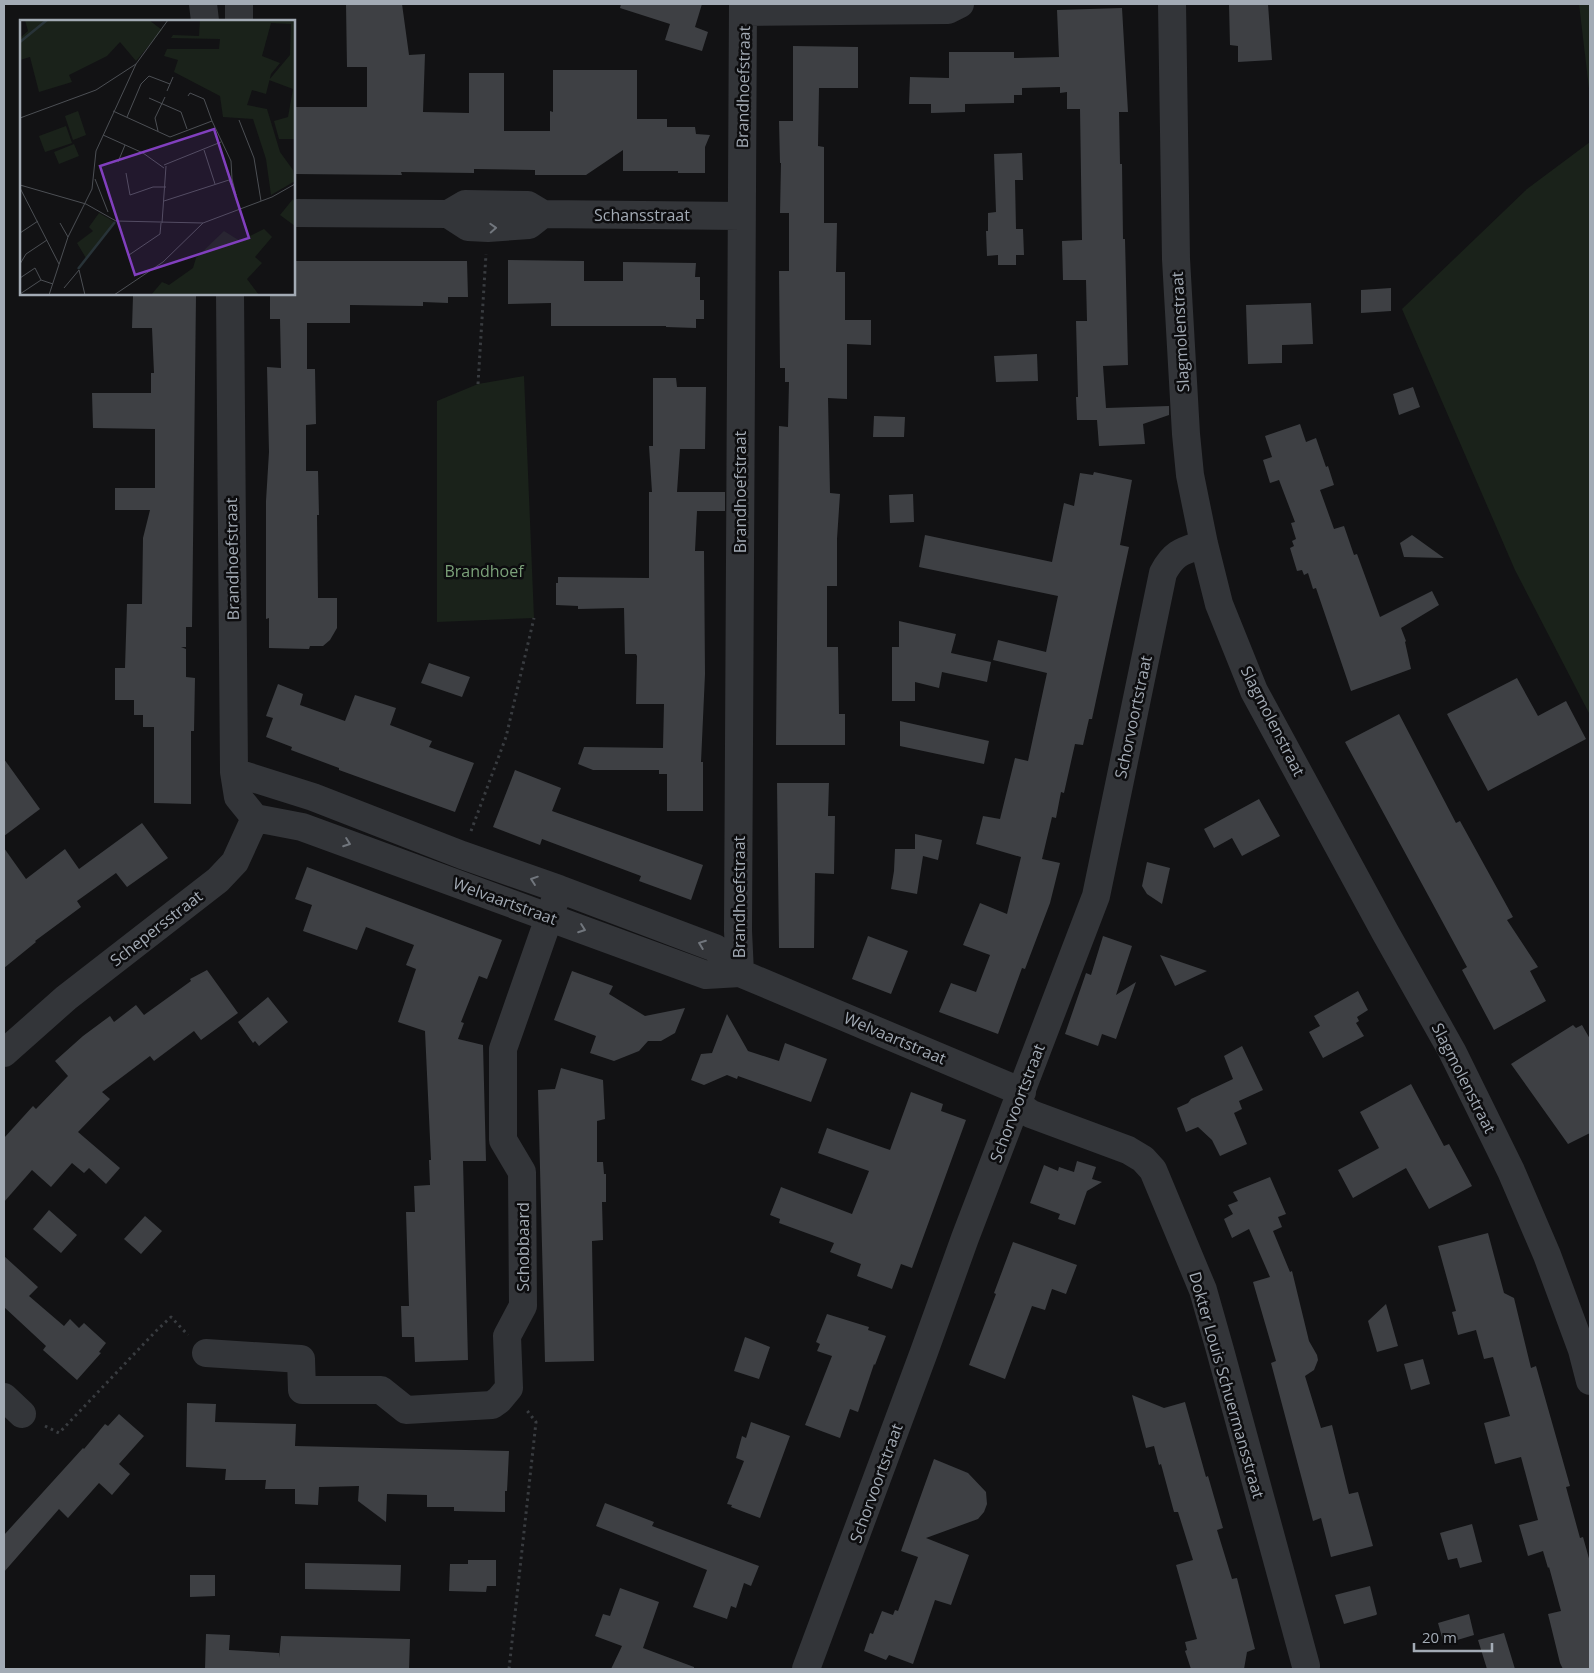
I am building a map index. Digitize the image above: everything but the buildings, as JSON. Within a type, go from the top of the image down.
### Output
[{"type":"street","points":[[203,4],[205,20]]},
{"type":"street","points":[[239,4],[239,20]]},
{"type":"street","name":"Brandhoefstraat","points":[[740,973],[738,932],[743,8],[948,10],[960,4]]},
{"type":"street","name":"Slagmolenstraat","points":[[1172,4],[1176,259],[1182,375],[1190,475],[1219,604],[1254,692],[1385,932],[1452,1050],[1507,1162],[1547,1255],[1582,1350],[1590,1381]]},
{"type":"street","name":"Schansstraat","points":[[448,214],[465,204],[528,205],[543,214],[741,216]]},
{"type":"street","name":"Schansstraat","points":[[295,213],[448,214],[468,226],[488,228],[529,225],[543,214]]},
{"type":"street","name":"Brandhoefstraat","points":[[230,295],[234,772],[238,797],[255,818]]},
{"type":"street","name":"Schorvoortstraat","points":[[806,1669],[965,1238],[1096,896],[1164,573],[1169,562],[1178,553],[1204,544]]},
{"type":"street","name":"Welvaartstraat","points":[[234,772],[313,797],[715,948],[740,973],[1019,1098]]},
{"type":"street","points":[[255,818],[302,827],[313,797]]},
{"type":"street","name":"Schepersstraat","points":[[4,1054],[66,998],[218,880],[235,862],[255,818]]},
{"type":"street","name":"Welvaartstraat","points":[[302,827],[706,974],[740,973]]},
{"type":"street","name":"Schobbaard","points":[[509,1388],[507,1336],[523,1306],[522,1172],[503,1140],[503,1049],[559,889]]},
{"type":"street","name":"Dokter Louis Schuermansstraat","points":[[1019,1098],[1031,1114],[1128,1150],[1143,1159],[1153,1170],[1203,1290],[1306,1666]]},
{"type":"street","points":[[206,1353],[301,1359],[302,1390],[381,1390],[406,1410],[492,1405],[509,1388]]},
{"type":"path","points":[[478,384],[488,228]]},
{"type":"path","points":[[462,854],[506,737],[534,618]]},
{"type":"path","points":[[13,1406],[59,1433],[171,1317],[206,1353]]},
{"type":"path","points":[[509,1388],[536,1422],[509,1669]]},
{"type":"green space","points":[[1579,4],[1590,4],[1590,97]]},
{"type":"green space","points":[[1590,142],[1590,715],[1515,570],[1402,309],[1527,189]]},
{"type":"green space","name":"Brandhoef","points":[[524,376],[534,618],[437,622],[437,401],[478,384]]}]
